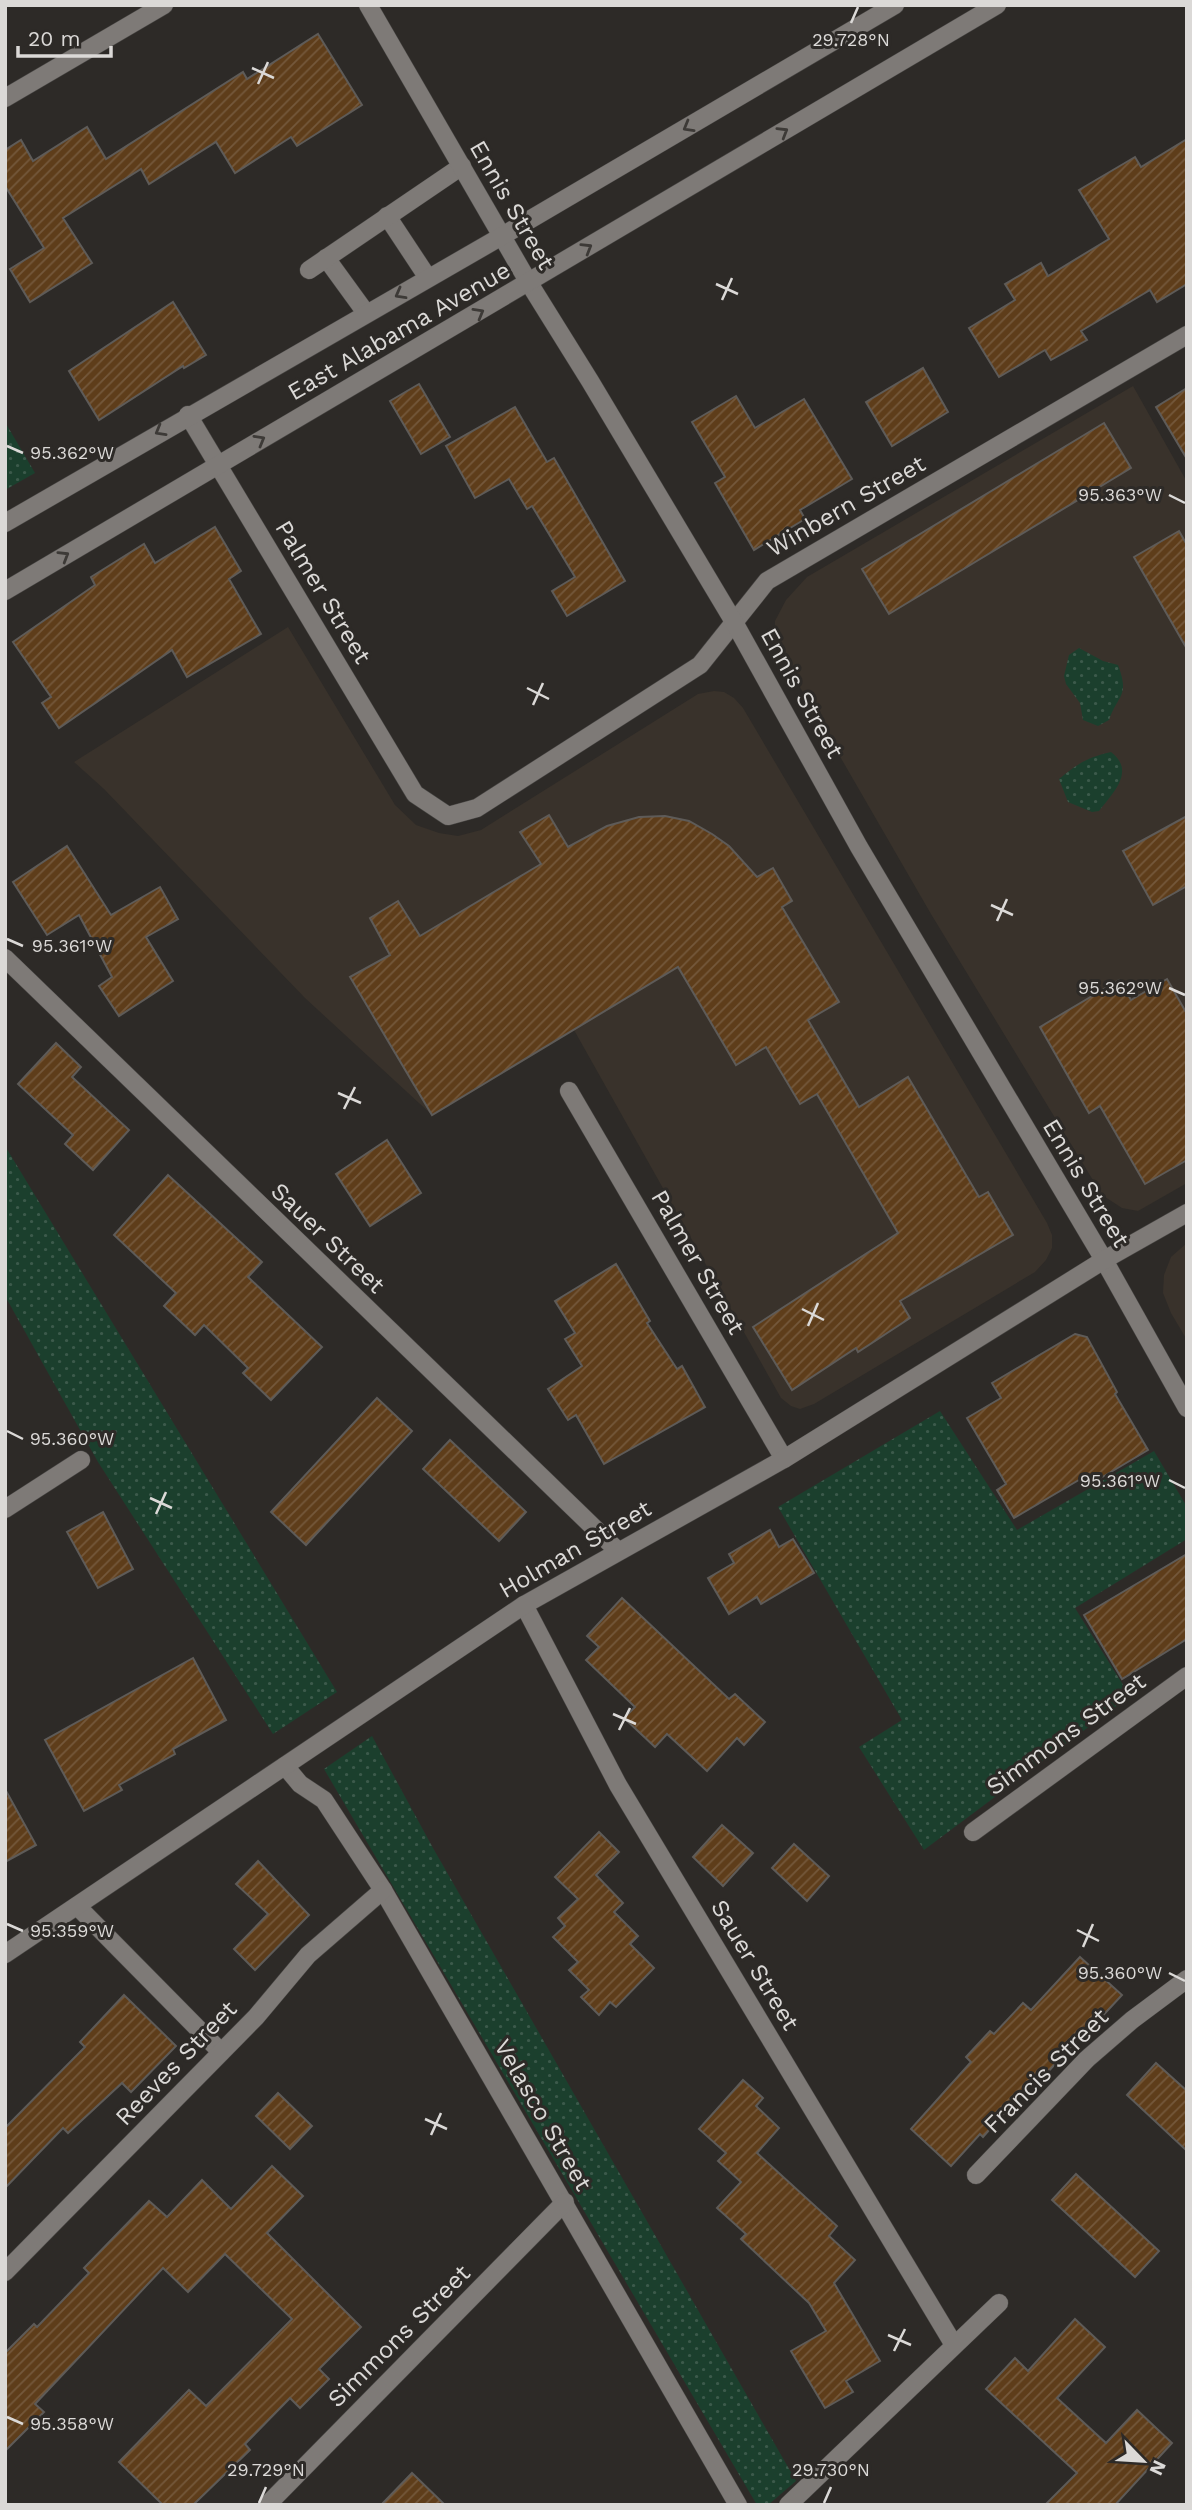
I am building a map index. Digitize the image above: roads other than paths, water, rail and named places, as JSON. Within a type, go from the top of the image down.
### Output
[{"type":"street","points":[[5,98],[164,5]]},
{"type":"street","name":"Ennis Street","points":[[368,5],[529,283],[734,622],[859,847],[1104,1260],[1187,1408]]},
{"type":"street","name":"East Alabama Avenue","points":[[5,523],[895,5]]},
{"type":"street","name":"East Alabama Avenue","points":[[5,591],[997,5]]},
{"type":"street","points":[[309,270],[461,166]]},
{"type":"street","points":[[387,216],[428,278]]},
{"type":"street","points":[[326,258],[366,313]]},
{"type":"street","name":"Winbern Street","points":[[415,794],[448,816],[477,808],[699,665],[767,581],[1187,335]]},
{"type":"street","name":"Palmer Street","points":[[188,415],[415,794]]},
{"type":"street","name":"Sauer Street","points":[[5,958],[618,1551]]},
{"type":"street","name":"Palmer Street","points":[[569,1091],[784,1459]]},
{"type":"street","name":"Holman Street","points":[[5,1954],[524,1605],[784,1459],[1104,1260],[1187,1213]]},
{"type":"street","points":[[5,1509],[82,1460]]},
{"type":"street","name":"Sauer Street","points":[[524,1605],[618,1785],[954,2345]]},
{"type":"street","name":"Simmons Street","points":[[973,1832],[1187,1676]]},
{"type":"street","name":"Velasco Street","points":[[285,1766],[300,1784],[324,1800],[383,1890],[738,2505]]},
{"type":"street","name":"Reeves Street","points":[[5,2272],[256,2017],[308,1955],[383,1890]]},
{"type":"street","points":[[77,1906],[221,2052]]},
{"type":"street","name":"Francis Street","points":[[976,2175],[1087,2059],[1132,2020],[1187,1979]]},
{"type":"street","name":"Simmons Street","points":[[267,2505],[565,2202]]},
{"type":"street","points":[[788,2505],[999,2303]]}]
